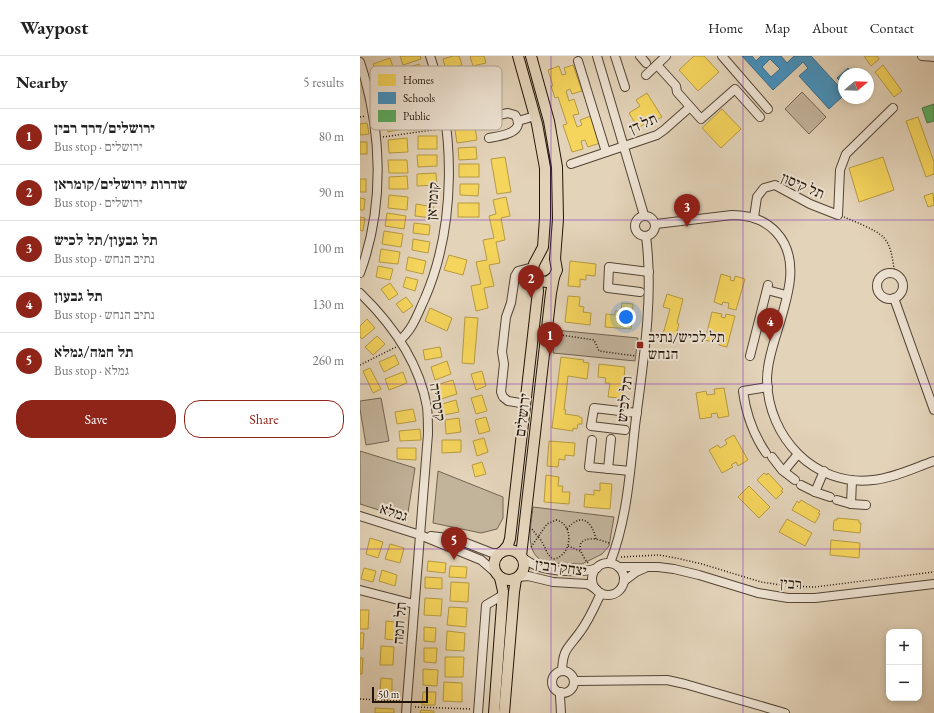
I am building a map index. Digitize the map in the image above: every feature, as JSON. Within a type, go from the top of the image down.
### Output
[{"type":"main road","points":[[518,56],[535,116],[544,168],[545,218],[543,247],[533,271],[540,281],[547,282],[554,278],[557,270],[557,167],[550,121],[532,56]]},
{"type":"main road","points":[[535,264],[540,259],[548,258],[554,262],[556,266]]},
{"type":"main road","name":"ירושלים","points":[[502,552],[508,545],[510,539],[538,291],[537,278]]},
{"type":"main road","name":"ירושלים","points":[[522,557],[554,278]]},
{"type":"main road","points":[[494,713],[503,586],[494,563],[496,556],[502,552],[514,550],[522,557],[524,567],[523,572],[518,578],[514,592],[504,713]]},
{"type":"main road","points":[[498,575],[509,581],[518,578]]},
{"type":"street","name":"קומראן","points":[[430,56],[433,66]]},
{"type":"street","points":[[597,56],[644,215]]},
{"type":"street","points":[[614,56],[625,87]]},
{"type":"street","points":[[640,56],[646,63]]},
{"type":"street","points":[[646,75],[666,56]]},
{"type":"street","points":[[722,56],[768,109]]},
{"type":"street","points":[[922,56],[934,57]]},
{"type":"street","points":[[578,61],[606,152]]},
{"type":"street","points":[[360,62],[370,100]]},
{"type":"street","points":[[657,65],[676,86],[677,92],[701,120],[735,89],[760,117]]},
{"type":"street","name":"תל דן","points":[[571,164],[661,134],[690,107]]},
{"type":"street","points":[[838,215],[840,170],[846,154],[893,108]]},
{"type":"street","points":[[488,138],[511,133],[517,128],[518,121],[515,115],[510,113],[502,115]]},
{"type":"street","points":[[518,121],[535,116]]},
{"type":"street","points":[[360,273],[371,238],[376,212],[378,173],[375,130]]},
{"type":"street","name":"קומראן","points":[[401,342],[413,324],[426,295],[432,279],[444,232],[447,212],[448,178],[446,130]]},
{"type":"street","name":"תל קיסון","points":[[754,217],[757,197],[764,188],[775,185],[810,204],[838,215]]},
{"type":"street","points":[[644,215],[651,217],[656,224],[654,232],[646,236],[640,234],[635,227],[637,220],[644,215]]},
{"type":"street","points":[[656,224],[743,215],[754,217],[764,222],[780,236],[789,256],[790,281],[771,356],[767,379],[769,401],[775,421],[785,439],[798,454],[814,467],[833,475],[852,480],[873,480],[894,475],[934,461]]},
{"type":"street","name":"תל לכיש","points":[[611,560],[625,513],[648,313],[649,272],[646,236]]},
{"type":"street","points":[[526,404],[508,401],[503,397],[501,392],[504,364],[502,352],[506,317],[511,303],[515,276],[518,271],[535,264]]},
{"type":"street","points":[[640,292],[608,288],[609,267],[649,272]]},
{"type":"street","points":[[891,273],[902,282],[902,287],[898,296],[894,298],[889,299],[880,295],[877,285],[881,277],[891,273]]},
{"type":"street","points":[[750,356],[767,287],[786,295]]},
{"type":"street","name":"קיסריה","points":[[360,293],[379,311],[401,342],[412,359],[422,383],[427,408],[428,434],[420,535]]},
{"type":"street","points":[[894,298],[934,410]]},
{"type":"street","points":[[768,387],[743,391],[751,426],[769,455],[784,471],[798,482],[815,492],[852,504],[866,505]]},
{"type":"street","points":[[625,430],[591,426],[594,408],[637,413]]},
{"type":"street","points":[[608,469],[611,439]]},
{"type":"street","points":[[592,440],[589,466],[630,472]]},
{"type":"street","points":[[784,471],[798,454]]},
{"type":"street","points":[[815,492],[824,471]]},
{"type":"street","points":[[852,480],[852,504]]},
{"type":"street","name":"גמלא","points":[[360,516],[420,535],[482,560],[498,575]]},
{"type":"street","name":"גמלא","points":[[420,535],[456,539],[492,553],[502,552]]},
{"type":"street","name":"תל חמה","points":[[407,707],[420,535]]},
{"type":"street","name":"יצחק רבין","points":[[522,557],[536,566],[555,569],[577,571],[588,570],[593,565]]},
{"type":"street","points":[[624,581],[623,574],[619,567],[611,560],[603,564],[593,565],[594,572],[592,579],[594,586],[599,592],[608,594],[616,593],[621,588],[624,581],[636,572],[649,566]]},
{"type":"street","points":[[619,567],[649,566]]},
{"type":"street","name":"רבין","points":[[649,566],[674,569],[758,593],[788,598],[815,598],[934,584]]},
{"type":"street","name":"יצחק רבין","points":[[518,578],[528,576],[553,582],[587,584],[599,592]]},
{"type":"street","points":[[360,590],[414,604]]},
{"type":"street","points":[[562,671],[562,657],[580,632],[599,592]]},
{"type":"street","points":[[478,711],[486,605],[503,595]]},
{"type":"street","points":[[562,671],[569,672],[574,681],[570,690],[562,692],[554,688],[552,681],[555,674],[562,671]]},
{"type":"street","points":[[574,681],[667,680],[785,713]]},
{"type":"street","points":[[561,713],[560,696],[562,692]]},
{"type":"path","points":[[376,138],[432,130]]},
{"type":"path","points":[[838,215],[857,222],[883,237],[892,256],[895,275]]},
{"type":"path","points":[[547,333],[594,340],[599,351],[643,357]]},
{"type":"path","points":[[360,365],[401,342]]},
{"type":"path","points":[[567,529],[574,522],[583,520],[592,526],[596,539]]},
{"type":"path","points":[[553,521],[561,522],[567,529],[568,546],[564,553],[559,557],[553,558],[547,554],[542,540],[538,537],[547,524],[553,521]]},
{"type":"path","points":[[580,551],[580,547],[585,540],[588,539],[596,539],[616,546]]},
{"type":"path","points":[[527,542],[530,549]]},
{"type":"path","points":[[568,546],[580,551],[584,558],[593,565]]},
{"type":"path","points":[[611,560],[642,555],[659,555],[676,558],[761,582],[788,586],[815,587],[934,572]]},
{"type":"path","points":[[582,566],[593,565]]},
{"type":"path","points":[[360,699],[407,707],[478,711]]},
{"type":"shaded area","points":[[802,92],[826,117],[809,134],[785,109]]},
{"type":"shaded area","points":[[555,330],[638,338],[635,361],[553,353]]},
{"type":"shaded area","points":[[381,398],[389,441],[366,445],[360,401]]},
{"type":"shaded area","points":[[360,451],[415,468],[407,519],[360,504]]},
{"type":"shaded area","points":[[438,471],[503,497],[503,518],[497,529],[481,533],[433,523]]},
{"type":"shaded area","points":[[533,507],[614,517],[609,546],[602,554],[582,564],[547,563],[539,559],[534,554],[530,539]]},
{"type":"building: Homes","points":[[400,56],[420,56],[421,59],[403,65]]},
{"type":"building: Homes","points":[[459,56],[462,65],[445,66],[443,59]]},
{"type":"building: Homes","points":[[470,56],[484,56],[486,63],[473,66]]},
{"type":"building: Homes","points":[[694,56],[704,56],[719,72],[698,91],[679,70]]},
{"type":"building: Homes","points":[[864,56],[877,56],[879,59],[871,66]]},
{"type":"building: Homes","points":[[390,58],[393,66],[374,66],[373,64]]},
{"type":"building: Homes","points":[[573,65],[582,91],[572,94],[570,89],[566,91],[569,101],[574,99],[579,114],[573,115],[577,127],[582,125],[580,120],[591,116],[600,143],[588,147],[585,140],[581,141],[583,149],[572,152],[563,125],[567,124],[558,97],[555,98],[548,70],[559,66],[562,75],[566,74],[564,68]]},
{"type":"building: Homes","points":[[883,65],[902,91],[894,97],[875,72]]},
{"type":"building: Homes","points":[[647,93],[662,117],[650,124],[649,121],[638,128],[629,113],[640,106],[636,100]]},
{"type":"building: Homes","points":[[722,109],[741,129],[721,148],[702,128]]},
{"type":"building: Homes","points":[[918,117],[934,162],[934,174],[926,177],[906,121]]},
{"type":"building: Homes","points":[[367,123],[369,134],[360,135],[360,124]]},
{"type":"building: Homes","points":[[455,130],[475,130],[477,140],[457,143]]},
{"type":"building: Homes","points":[[418,136],[437,136],[437,149],[418,149]]},
{"type":"building: Homes","points":[[407,138],[408,152],[389,153],[388,140]]},
{"type":"building: Homes","points":[[360,142],[367,142],[367,154],[360,154]]},
{"type":"building: Homes","points":[[476,147],[477,159],[459,160],[458,148]]},
{"type":"building: Homes","points":[[417,155],[437,155],[437,166],[418,167]]},
{"type":"building: Homes","points":[[505,157],[511,192],[497,194],[491,159]]},
{"type":"building: Homes","points":[[883,157],[894,190],[859,202],[849,168]]},
{"type":"building: Homes","points":[[388,160],[407,160],[408,173],[389,173]]},
{"type":"building: Homes","points":[[459,164],[479,164],[479,177],[459,177]]},
{"type":"building: Homes","points":[[436,173],[437,185],[417,186],[417,174]]},
{"type":"building: Homes","points":[[407,176],[408,189],[389,189],[389,177]]},
{"type":"building: Homes","points":[[360,179],[366,179],[366,192],[360,192]]},
{"type":"building: Homes","points":[[460,184],[479,184],[478,196],[460,195]]},
{"type":"building: Homes","points":[[933,193],[934,205],[928,207],[924,196]]},
{"type":"building: Homes","points":[[389,195],[408,197],[407,210],[388,208]]},
{"type":"building: Homes","points":[[506,197],[510,216],[501,218],[505,240],[496,242],[500,263],[489,265],[494,286],[484,288],[488,308],[476,311],[471,286],[481,284],[476,262],[487,260],[483,240],[494,238],[489,216],[496,214],[493,200]]},
{"type":"building: Homes","points":[[360,198],[365,199],[364,210],[360,210]]},
{"type":"building: Homes","points":[[458,203],[479,203],[479,217],[458,217]]},
{"type":"building: Homes","points":[[416,204],[434,207],[433,218],[415,216]]},
{"type":"building: Homes","points":[[387,213],[406,216],[404,229],[385,226]]},
{"type":"building: Homes","points":[[360,217],[365,218],[363,231],[360,230]]},
{"type":"building: Homes","points":[[414,223],[430,225],[429,235],[413,233]]},
{"type":"building: Homes","points":[[384,231],[403,234],[401,247],[382,244]]},
{"type":"building: Homes","points":[[413,239],[430,242],[428,253],[412,250]]},
{"type":"building: Homes","points":[[381,249],[400,252],[398,264],[379,262]]},
{"type":"building: Homes","points":[[449,255],[467,260],[463,275],[444,270]]},
{"type":"building: Homes","points":[[408,257],[426,261],[423,274],[406,270]]},
{"type":"building: Homes","points":[[570,261],[596,264],[595,276],[586,275],[586,280],[580,279],[580,287],[568,286]]},
{"type":"building: Homes","points":[[378,266],[393,269],[390,280],[376,277]]},
{"type":"building: Homes","points":[[721,274],[731,277],[730,280],[734,281],[735,276],[745,279],[736,310],[728,308],[729,303],[723,302],[722,305],[714,302]]},
{"type":"building: Homes","points":[[406,277],[418,280],[415,291],[403,287]]},
{"type":"building: Homes","points":[[390,283],[398,294],[389,300],[381,289]]},
{"type":"building: Homes","points":[[667,294],[683,299],[677,323],[679,324],[675,337],[663,334],[670,309],[663,307]]},
{"type":"building: Homes","points":[[568,296],[580,297],[579,306],[584,307],[583,312],[591,313],[590,325],[565,322]]},
{"type":"building: Homes","points":[[406,297],[413,306],[403,313],[396,304]]},
{"type":"building: Homes","points":[[622,303],[633,304],[631,329],[605,327],[606,314],[615,315],[615,311],[621,311]]},
{"type":"building: Homes","points":[[430,308],[452,318],[447,331],[425,321]]},
{"type":"building: Homes","points":[[712,312],[722,314],[721,317],[725,318],[726,314],[735,316],[727,347],[719,345],[720,341],[714,339],[713,342],[705,340]]},
{"type":"building: Homes","points":[[465,317],[478,318],[474,364],[462,363]]},
{"type":"building: Homes","points":[[367,319],[375,328],[362,339],[360,337],[360,326]]},
{"type":"building: Homes","points":[[377,336],[385,344],[373,355],[365,347]]},
{"type":"building: Homes","points":[[440,347],[442,357],[425,360],[423,350]]},
{"type":"building: Homes","points":[[395,355],[399,364],[384,372],[379,362]]},
{"type":"building: Homes","points":[[561,357],[584,360],[583,362],[589,363],[587,379],[568,376],[564,410],[566,410],[565,414],[579,416],[582,418],[582,424],[578,424],[577,429],[573,428],[573,431],[552,428]]},
{"type":"building: Homes","points":[[447,361],[451,374],[435,380],[431,367]]},
{"type":"building: Homes","points":[[599,364],[625,367],[622,398],[608,397],[610,383],[605,383],[606,378],[598,377]]},
{"type":"building: Homes","points":[[370,368],[381,389],[373,393],[363,371]]},
{"type":"building: Homes","points":[[482,371],[486,386],[476,390],[471,374]]},
{"type":"building: Homes","points":[[403,372],[407,383],[389,390],[385,379]]},
{"type":"building: Homes","points":[[453,380],[457,394],[441,399],[436,385]]},
{"type":"building: Homes","points":[[724,388],[729,416],[718,418],[717,413],[711,414],[712,417],[700,419],[696,393],[706,391],[707,395],[715,394],[714,389]]},
{"type":"building: Homes","points":[[482,395],[487,411],[476,414],[471,398]]},
{"type":"building: Homes","points":[[456,400],[459,412],[444,415],[442,404]]},
{"type":"building: Homes","points":[[413,409],[416,421],[397,424],[395,412]]},
{"type":"building: Homes","points":[[486,417],[490,431],[479,434],[475,420]]},
{"type":"building: Homes","points":[[459,418],[461,432],[446,434],[445,420]]},
{"type":"building: Homes","points":[[420,429],[421,440],[400,441],[399,431]]},
{"type":"building: Homes","points":[[734,435],[748,460],[738,466],[736,462],[731,465],[733,467],[722,473],[709,450],[718,445],[720,448],[727,444],[725,440]]},
{"type":"building: Homes","points":[[484,438],[488,452],[477,456],[473,441]]},
{"type":"building: Homes","points":[[442,440],[461,440],[461,452],[442,453]]},
{"type":"building: Homes","points":[[549,441],[575,443],[574,456],[565,455],[565,460],[559,459],[558,467],[547,466]]},
{"type":"building: Homes","points":[[397,448],[416,448],[416,460],[397,459]]},
{"type":"building: Homes","points":[[482,462],[486,474],[475,477],[472,465]]},
{"type":"building: Homes","points":[[764,473],[767,475],[768,473],[783,489],[781,491],[783,492],[776,499],[757,480]]},
{"type":"building: Homes","points":[[546,475],[559,477],[558,486],[563,486],[562,492],[570,492],[569,504],[544,502]]},
{"type":"building: Homes","points":[[600,483],[612,484],[610,509],[584,507],[585,494],[594,495],[594,490],[600,491]]},
{"type":"building: Homes","points":[[749,486],[770,507],[759,518],[738,497]]},
{"type":"building: Homes","points":[[801,500],[820,511],[815,523],[792,510],[797,501],[799,503]]},
{"type":"building: Homes","points":[[837,518],[859,520],[859,523],[861,523],[860,533],[833,530],[834,520],[837,520]]},
{"type":"building: Homes","points":[[787,519],[812,533],[805,546],[779,532]]},
{"type":"building: Homes","points":[[370,538],[383,542],[378,558],[366,554]]},
{"type":"building: Homes","points":[[831,540],[860,543],[859,558],[830,555]]},
{"type":"building: Homes","points":[[390,544],[404,548],[400,563],[385,559]]},
{"type":"building: Homes","points":[[428,561],[446,563],[445,573],[427,571]]},
{"type":"building: Homes","points":[[450,566],[467,567],[466,578],[449,577]]},
{"type":"building: Homes","points":[[364,568],[376,571],[373,582],[361,579]]},
{"type":"building: Homes","points":[[382,570],[397,575],[395,586],[379,581]]},
{"type":"building: Homes","points":[[425,577],[442,578],[442,589],[425,588]]},
{"type":"building: Homes","points":[[451,582],[469,583],[468,602],[450,601]]},
{"type":"building: Homes","points":[[425,598],[442,599],[441,616],[424,615]]},
{"type":"building: Homes","points":[[449,607],[467,608],[466,627],[447,625]]},
{"type":"building: Homes","points":[[360,610],[369,610],[368,629],[360,629]]},
{"type":"building: Homes","points":[[386,621],[395,622],[395,640],[385,639]]},
{"type":"building: Homes","points":[[424,627],[436,628],[435,642],[424,641]]},
{"type":"building: Homes","points":[[447,631],[465,633],[464,651],[446,650]]},
{"type":"building: Homes","points":[[360,633],[364,633],[363,649],[360,649]]},
{"type":"building: Homes","points":[[381,646],[394,647],[393,665],[380,665]]},
{"type":"building: Homes","points":[[424,648],[437,648],[436,663],[424,662]]},
{"type":"building: Homes","points":[[445,657],[464,657],[463,677],[445,677]]},
{"type":"building: Homes","points":[[360,658],[363,658],[362,674],[360,674]]},
{"type":"building: Homes","points":[[423,669],[438,670],[437,686],[423,685]]},
{"type":"building: Homes","points":[[381,678],[392,679],[392,693],[380,693]]},
{"type":"building: Homes","points":[[444,682],[462,683],[462,702],[443,701]]},
{"type":"building: Homes","points":[[423,692],[436,692],[435,705],[422,705]]},
{"type":"building: Homes","points":[[375,708],[394,709],[394,713],[375,713]]},
{"type":"building: Homes","points":[[421,710],[434,711],[434,713],[420,713]]},
{"type":"building: Schools","points":[[742,56],[752,56],[756,61],[761,56],[781,56],[787,63],[794,56],[811,56],[838,85],[838,101],[829,109],[799,76],[808,68],[803,62],[773,90]],"holes":[[[770,59],[780,69],[771,77],[762,67]]]},
{"type":"building: Public","points":[[934,104],[934,121],[927,123],[922,108]]},
{"type":"place","name":"תל גבעון/תל לכיש","points":[[687,227]]},
{"type":"place","name":"שדרות ירושלים/קומראן","points":[[531,298]]},
{"type":"place","name":"תל גבעון","points":[[770,341]]},
{"type":"place","name":"תל לכיש/נתיב הנחש","points":[[640,345]]},
{"type":"place","name":"ירושלים/דרך רבין","points":[[550,355]]},
{"type":"place","name":"תל חמה/גמלא","points":[[454,560]]}]
